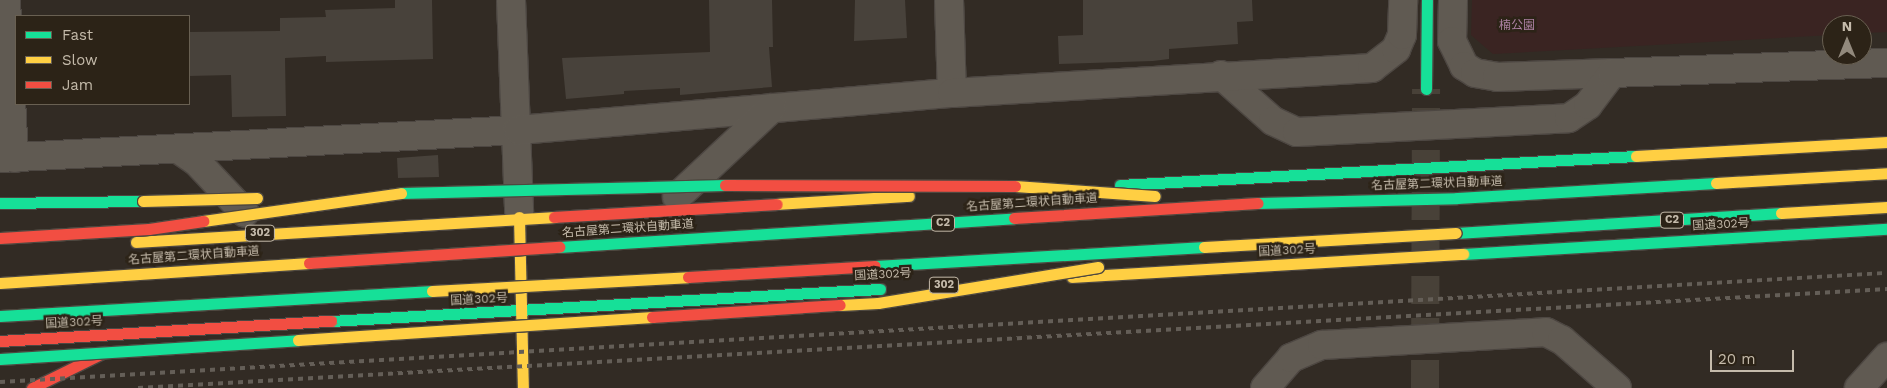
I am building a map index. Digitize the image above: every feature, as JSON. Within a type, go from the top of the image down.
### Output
[{"type":"main road","points":[[1426,0],[1426,89]]},
{"type":"main road","points":[[1173,182],[1351,161],[1887,130]]},
{"type":"main road","name":"302","points":[[0,249],[139,242],[520,217],[1887,142]]},
{"type":"main road","name":"名古屋第二環状自動車道","points":[[0,282],[1255,203],[1457,198],[1887,173]]},
{"type":"main road","points":[[0,203],[830,184],[1025,186],[1255,203]]},
{"type":"main road","points":[[0,239],[150,229],[381,194]]},
{"type":"main road","name":"C2","points":[[0,316],[1887,207]]},
{"type":"main road","points":[[520,217],[523,388]]},
{"type":"main road","name":"国道302号","points":[[0,342],[1887,229]]},
{"type":"main road","points":[[0,239],[139,242]]},
{"type":"main road","points":[[0,359],[878,303],[1243,243]]},
{"type":"main road","points":[[1244,267],[1389,272]]},
{"type":"main road","points":[[32,388],[142,333]]},
{"type":"street","points":[[6,0],[7,158],[518,130],[952,93],[1221,75],[1372,68],[1396,49],[1402,35],[1403,0]]},
{"type":"street","points":[[511,0],[518,130],[520,217]]},
{"type":"street","points":[[949,0],[952,93]]},
{"type":"street","points":[[1453,0],[1452,41],[1464,66],[1475,73],[1497,77],[1887,63]]},
{"type":"street","points":[[1221,75],[1273,121],[1297,132],[1569,118],[1588,105],[1612,73]]},
{"type":"street","points":[[665,209],[772,108]]},
{"type":"street","points":[[178,149],[196,161],[265,233]]},
{"type":"street","points":[[1265,388],[1290,358],[1322,345],[1546,332],[1562,340],[1618,388]]},
{"type":"street","points":[[1859,388],[1887,357]]},
{"type":"green space","name":"楠公園","points":[[1472,0],[1887,0],[1887,32],[1872,33],[1872,15],[1822,15],[1822,36],[1493,54],[1471,35]]},
{"type":"building","points":[[395,0],[432,0],[433,59],[326,62],[326,56],[285,58],[286,116],[232,117],[231,75],[190,76],[190,32],[280,31],[280,18],[326,17],[325,10],[395,8]]},
{"type":"building","points":[[709,0],[772,0],[773,47],[769,47],[772,87],[680,95],[680,88],[624,91],[624,94],[566,99],[562,58],[710,52]]},
{"type":"building","points":[[855,0],[905,0],[907,38],[854,41]]},
{"type":"building","points":[[1083,0],[1252,0],[1253,21],[1237,22],[1238,44],[1169,49],[1169,59],[1153,61],[1059,64],[1058,36],[1083,35]]},
{"type":"building","points":[[438,155],[439,177],[398,178],[397,158]]},
{"type":"tunnel","points":[[1425,388],[1426,89]]},
{"type":"railway","points":[[0,382],[1887,273]]},
{"type":"railway","points":[[138,388],[1887,289]]},
{"type":"traffic: fast","points":[[1426,89],[1427,0]]},
{"type":"traffic: fast","points":[[1120,185],[1636,156]]},
{"type":"traffic: fast","points":[[1258,203],[1457,198],[1716,183]]},
{"type":"traffic: fast","points":[[401,193],[725,185]]},
{"type":"traffic: fast","points":[[0,203],[143,201]]},
{"type":"traffic: fast","points":[[1456,233],[1781,213]]},
{"type":"traffic: fast","points":[[559,247],[1014,218]]},
{"type":"traffic: fast","points":[[1463,254],[1887,229]]},
{"type":"traffic: fast","points":[[875,266],[1204,247]]},
{"type":"traffic: fast","points":[[331,321],[880,289]]},
{"type":"traffic: fast","points":[[0,316],[432,291]]},
{"type":"traffic: fast","points":[[0,359],[298,340]]},
{"type":"traffic: slow","points":[[1636,156],[1887,142]]},
{"type":"traffic: slow","points":[[1716,183],[1887,173]]},
{"type":"traffic: slow","points":[[1015,186],[1155,196]]},
{"type":"traffic: slow","points":[[203,221],[401,193]]},
{"type":"traffic: slow","points":[[777,204],[909,196]]},
{"type":"traffic: slow","points":[[143,201],[257,198]]},
{"type":"traffic: slow","points":[[1781,213],[1887,207]]},
{"type":"traffic: slow","points":[[519,217],[523,388]]},
{"type":"traffic: slow","points":[[136,242],[554,217]]},
{"type":"traffic: slow","points":[[1204,247],[1456,233]]},
{"type":"traffic: slow","points":[[1072,277],[1463,254]]},
{"type":"traffic: slow","points":[[0,283],[309,263]]},
{"type":"traffic: slow","points":[[840,305],[878,303],[1098,267]]},
{"type":"traffic: slow","points":[[432,291],[688,277]]},
{"type":"traffic: slow","points":[[298,340],[652,317]]},
{"type":"traffic: jam","points":[[725,185],[1015,186]]},
{"type":"traffic: jam","points":[[1014,218],[1258,203]]},
{"type":"traffic: jam","points":[[554,217],[777,204]]},
{"type":"traffic: jam","points":[[0,238],[149,229],[203,221]]},
{"type":"traffic: jam","points":[[309,263],[559,247]]},
{"type":"traffic: jam","points":[[688,277],[875,266]]},
{"type":"traffic: jam","points":[[652,317],[840,305]]},
{"type":"traffic: jam","points":[[0,341],[331,321]]},
{"type":"traffic: jam","points":[[32,388],[105,352]]}]
